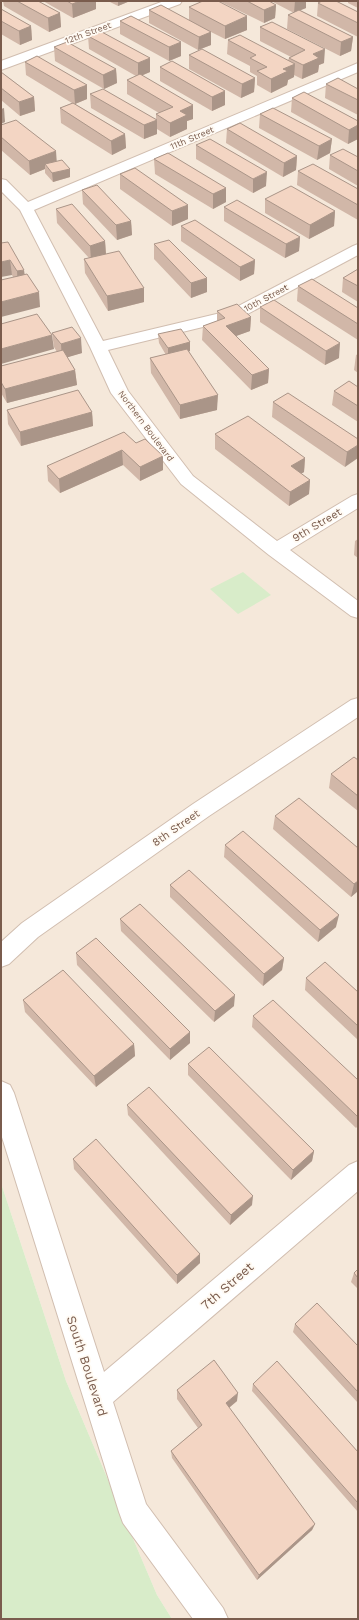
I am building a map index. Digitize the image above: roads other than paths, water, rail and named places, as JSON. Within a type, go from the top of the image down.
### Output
[{"type":"street","name":"12th Street","points":[[1,66],[176,1]]},
{"type":"street","name":"11th Street","points":[[26,208],[358,67]]},
{"type":"street","name":"Northern Boulevard","points":[[1,183],[26,208],[98,347],[120,394],[187,480],[276,550],[358,611]]},
{"type":"street","name":"10th Street","points":[[98,347],[234,315],[358,249]]},
{"type":"street","name":"9th Street","points":[[276,550],[358,500]]},
{"type":"street","name":"8th Street","points":[[1,957],[30,930],[201,810],[358,706]]},
{"type":"street","name":"South Boulevard","points":[[1,1093],[134,1512],[212,1619]]},
{"type":"street","name":"7th Street","points":[[97,1397],[358,1174]]}]
